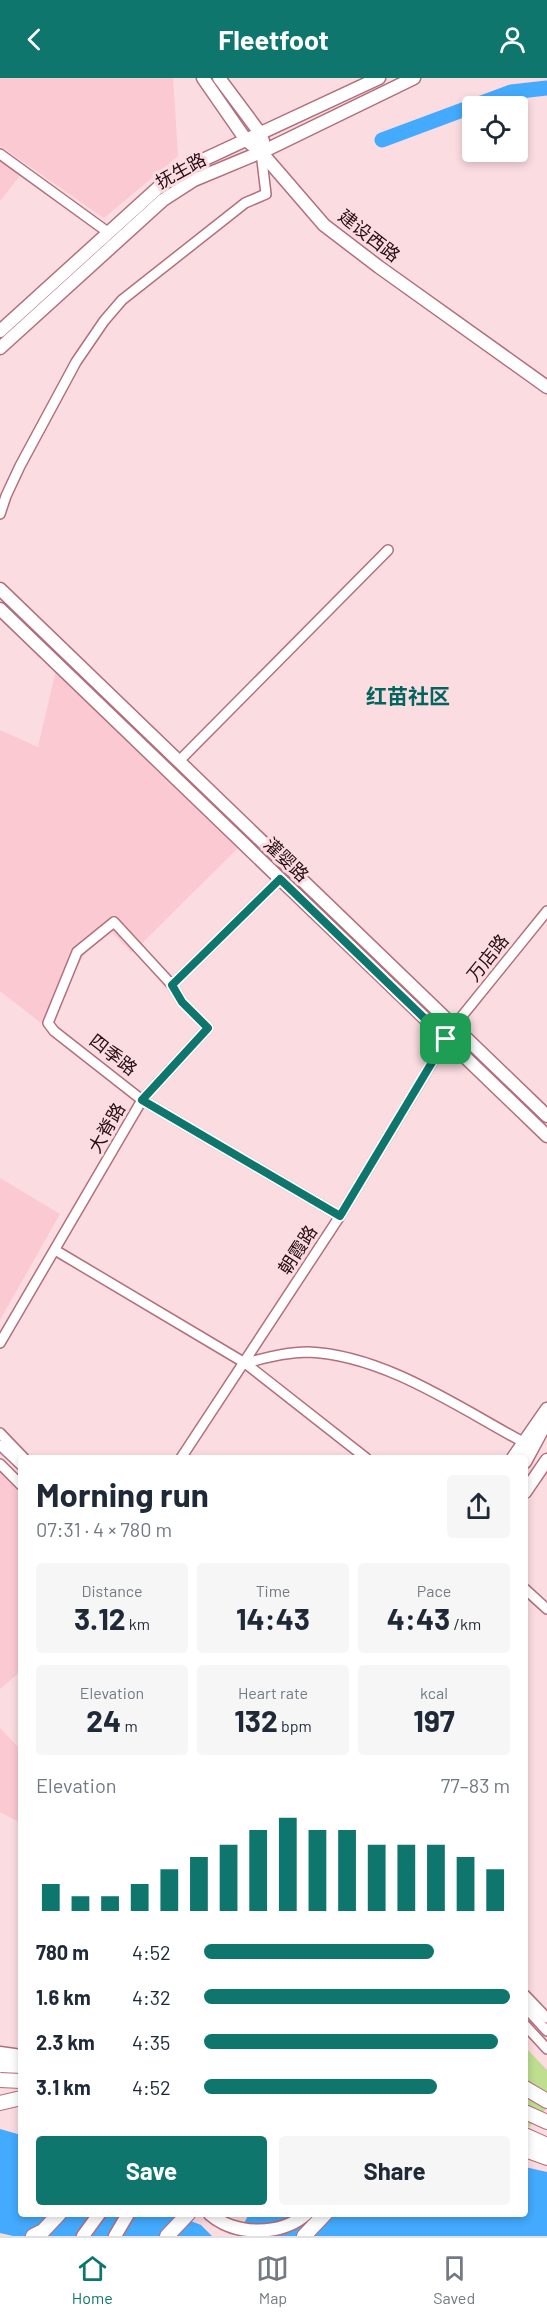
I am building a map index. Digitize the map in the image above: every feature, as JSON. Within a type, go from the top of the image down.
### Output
[{"type":"highway","points":[[0,2060],[18,2063]]},
{"type":"highway","points":[[0,2071],[18,2074]]},
{"type":"highway","points":[[0,2080],[18,2081]]},
{"type":"highway","points":[[528,2090],[547,2101]]},
{"type":"highway","points":[[0,2103],[18,2099]]},
{"type":"highway","points":[[528,2113],[547,2122]]},
{"type":"highway","points":[[528,2122],[547,2130]]},
{"type":"highway","points":[[528,2136],[547,2145]]},
{"type":"highway","points":[[528,2151],[547,2158]]},
{"type":"highway","points":[[33,2236],[43,2231],[56,2217]]},
{"type":"highway","points":[[167,2236],[185,2217]]},
{"type":"highway","points":[[304,2236],[323,2217]]},
{"type":"main road","name":"建设西路","points":[[203,78],[246,140],[263,151],[328,220],[547,381]]},
{"type":"main road","name":"建设西路","points":[[219,78],[260,133],[263,151],[324,225],[547,387]]},
{"type":"main road","name":"抚生路","points":[[0,331],[160,186],[192,165],[379,78]]},
{"type":"main road","name":"抚生路","points":[[0,348],[163,200],[195,180],[263,151],[414,78]]},
{"type":"main road","name":"灌婴路","points":[[0,590],[547,1116]]},
{"type":"main road","name":"灌婴路","points":[[0,609],[547,1137]]},
{"type":"main road","points":[[528,1455],[547,1409]]},
{"type":"main road","points":[[528,1458],[531,1448],[547,1421]]},
{"type":"main road","points":[[518,1455],[547,1439]]},
{"type":"main road","points":[[528,1488],[547,1460]]},
{"type":"main road","points":[[0,2052],[18,2055]]},
{"type":"main road","points":[[0,2085],[18,2076]]},
{"type":"main road","points":[[83,2236],[97,2217]]},
{"type":"main road","points":[[115,2236],[126,2217]]},
{"type":"main road","points":[[214,2217],[231,2228],[249,2234],[264,2235],[283,2229],[301,2217]]},
{"type":"street","points":[[0,514],[20,466],[76,362],[122,300],[245,203],[266,194],[263,151]]},
{"type":"street","points":[[0,154],[108,232]]},
{"type":"street","points":[[179,761],[388,550]]},
{"type":"street","points":[[172,985],[280,879]]},
{"type":"street","name":"万店路","points":[[454,1026],[547,911]]},
{"type":"street","name":"四季路","points":[[172,985],[114,922],[77,952],[48,1023],[54,1031],[142,1100],[340,1216]]},
{"type":"street","name":"大脊路","points":[[0,1343],[142,1100],[208,1028],[182,1002],[172,985]]},
{"type":"street","name":"朝霞路","points":[[183,1455],[340,1216],[454,1026]]},
{"type":"street","points":[[55,1250],[245,1363],[362,1455]]},
{"type":"street","points":[[245,1363],[279,1354],[306,1352],[332,1354],[357,1360],[401,1377],[451,1401],[531,1448]]},
{"type":"street","points":[[0,1433],[21,1455]]},
{"type":"street","points":[[0,1444],[18,1462]]},
{"type":"street","points":[[0,1458],[18,1475]]},
{"type":"street","points":[[0,1464],[18,1482]]},
{"type":"street","points":[[528,1592],[547,1609]]},
{"type":"street","points":[[528,1998],[547,2018]]},
{"type":"street","points":[[528,2010],[547,2031]]},
{"type":"street","points":[[528,2028],[547,2049]]},
{"type":"shaded area","points":[[0,78],[173,78],[178,156],[104,218],[0,146]]},
{"type":"shaded area","points":[[0,158],[22,173],[0,201]]},
{"type":"shaded area","points":[[56,670],[239,847],[132,953],[104,924],[41,1023],[0,991],[0,730],[38,747]]},
{"type":"shaded area","points":[[0,1178],[60,1214],[0,1320]]},
{"type":"shaded area","points":[[0,1470],[18,1490],[18,1674],[0,1689]]},
{"type":"shaded area","points":[[0,1728],[18,1746],[18,1821],[0,1812]]},
{"type":"green space","points":[[528,2050],[547,2070],[547,2108],[528,2128]]},
{"type":"water","points":[[0,2129],[18,2134],[18,2217],[181,2217],[201,2225],[212,2236],[13,2236],[0,2233]]},
{"type":"water","points":[[528,2168],[547,2172],[547,2236],[237,2236],[247,2217],[528,2217]]},
{"type":"waterway","points":[[382,140],[511,92],[547,88]]},
{"type":"district","name":"红苗社区","points":[[408,697]]},
{"type":"route","points":[[280,879],[446,1039],[340,1216],[142,1100],[208,1028],[182,1002],[172,985],[280,879]]}]
